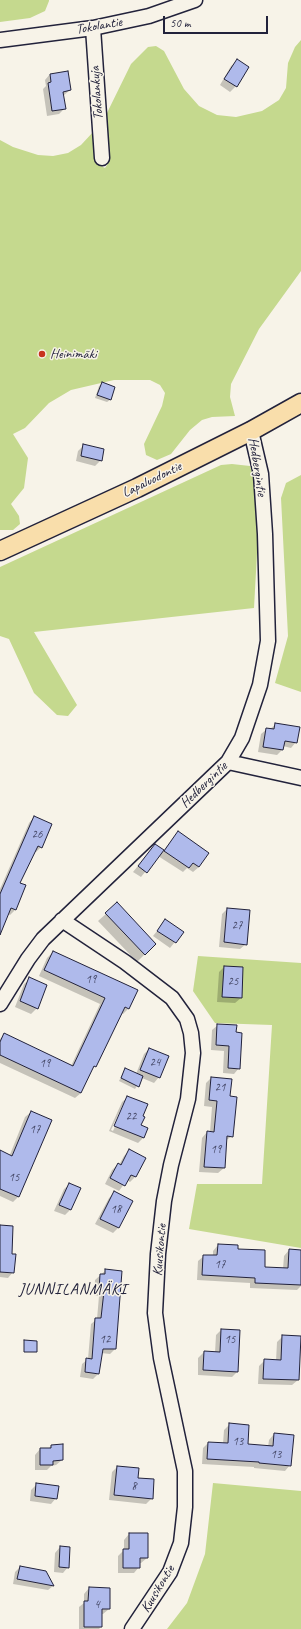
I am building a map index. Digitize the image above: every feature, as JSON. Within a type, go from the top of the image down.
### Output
[{"type":"main road","name":"Lapaluodontie","points":[[0,551],[130,491],[251,431],[301,403]]},
{"type":"street","name":"Tokolantie","points":[[0,40],[93,28],[149,16],[195,0]]},
{"type":"street","name":"Tokolankuja","points":[[93,28],[102,158]]},
{"type":"street","name":"Hedbergintie","points":[[0,1004],[43,939],[228,762],[242,738],[260,685],[268,642],[265,534],[261,474],[251,431]]},
{"type":"street","points":[[228,762],[301,778]]},
{"type":"street","name":"Kuusikontie","points":[[62,920],[125,962],[172,998],[187,1018],[193,1047],[188,1099],[171,1165],[164,1201],[158,1254],[155,1313],[161,1358],[185,1471],[185,1508],[181,1543],[170,1572],[132,1629]]},
{"type":"green space","points":[[0,0],[49,1],[45,11],[30,18],[0,22]]},
{"type":"green space","points":[[301,40],[301,271],[259,329],[231,384],[230,397],[235,416],[212,417],[202,420],[190,430],[171,454],[157,460],[146,455],[144,444],[162,406],[165,393],[160,385],[150,380],[114,380],[71,390],[49,403],[25,428],[13,434],[28,458],[24,488],[11,504],[19,516],[20,524],[13,530],[0,530],[0,140],[13,147],[38,155],[53,156],[68,153],[81,145],[94,131],[97,164],[105,168],[109,162],[106,115],[131,64],[148,47],[156,46],[164,51],[184,89],[199,106],[217,115],[236,117],[262,111],[279,100],[286,88],[288,63],[295,47]]},
{"type":"green space","points":[[232,464],[250,466],[260,499],[254,608],[34,632],[77,705],[68,716],[57,715],[34,693],[9,639],[0,636],[0,567],[221,465]]},
{"type":"green space","points":[[301,475],[301,692],[275,683],[288,636],[281,498],[286,483]]},
{"type":"green space","points":[[198,956],[301,963],[301,1248],[189,1229],[197,1184],[262,1184],[272,1025],[215,1023],[193,991]]},
{"type":"green space","points":[[213,1483],[301,1491],[301,1629],[167,1629],[187,1603],[205,1554]]},
{"type":"building","points":[[237,59],[249,67],[237,87],[224,79]]},
{"type":"building","points":[[68,71],[71,90],[63,92],[66,109],[52,111],[48,83],[51,82],[50,74]]},
{"type":"building","points":[[102,382],[115,387],[111,400],[97,395]]},
{"type":"building","points":[[83,444],[104,449],[102,461],[81,456]]},
{"type":"building","points":[[275,723],[300,727],[297,743],[285,741],[283,750],[263,747],[266,728],[274,729]]},
{"type":"building","points":[[34,816],[52,824],[42,848],[38,846],[20,883],[26,885],[16,910],[11,908],[0,935],[0,894]]},
{"type":"building","points":[[178,831],[209,853],[199,867],[193,863],[189,868],[164,851]]},
{"type":"building","points":[[155,844],[164,850],[147,873],[138,866]]},
{"type":"building","points":[[117,902],[156,944],[145,955],[105,913]]},
{"type":"building","points":[[227,908],[250,910],[247,945],[224,942]]},
{"type":"building","points":[[165,919],[184,932],[176,943],[157,931]]},
{"type":"building","points":[[53,951],[138,990],[129,1009],[125,1007],[96,1067],[94,1066],[81,1093],[0,1055],[0,1042],[4,1033],[73,1066],[105,998],[44,970]]},
{"type":"building","points":[[224,966],[243,967],[242,998],[222,997]]},
{"type":"building","points":[[29,977],[47,985],[38,1009],[20,1001]]},
{"type":"building","points":[[217,1024],[237,1025],[236,1032],[242,1033],[240,1069],[228,1068],[229,1046],[216,1045]]},
{"type":"building","points":[[149,1048],[169,1056],[160,1078],[140,1070]]},
{"type":"building","points":[[125,1068],[143,1076],[139,1087],[121,1078]]},
{"type":"building","points":[[211,1077],[232,1079],[230,1096],[237,1097],[233,1137],[227,1136],[225,1168],[204,1167],[207,1131],[214,1132],[217,1101],[209,1100]]},
{"type":"building","points":[[127,1096],[148,1104],[143,1116],[145,1117],[141,1125],[148,1128],[144,1138],[114,1126]]},
{"type":"building","points":[[31,1111],[52,1120],[19,1197],[0,1189],[0,1150],[12,1156]]},
{"type":"building","points":[[129,1149],[146,1158],[136,1177],[131,1175],[125,1186],[110,1178],[118,1163],[121,1165]]},
{"type":"building","points":[[69,1183],[81,1188],[71,1210],[59,1205]]},
{"type":"building","points":[[114,1191],[133,1201],[119,1228],[100,1219]]},
{"type":"building","points":[[0,1225],[13,1226],[12,1254],[16,1254],[14,1273],[0,1272]]},
{"type":"building","points":[[218,1244],[238,1245],[238,1249],[265,1250],[265,1267],[288,1268],[289,1249],[301,1250],[301,1285],[255,1283],[255,1278],[202,1275],[203,1255],[217,1255]]},
{"type":"building","points":[[105,1269],[122,1271],[116,1349],[103,1349],[99,1374],[85,1372],[86,1358],[92,1359],[95,1318],[101,1318],[104,1291],[99,1291],[100,1274],[105,1274]]},
{"type":"building","points":[[221,1329],[240,1330],[238,1372],[203,1370],[204,1351],[220,1352]]},
{"type":"building","points":[[282,1335],[301,1336],[299,1380],[263,1379],[264,1359],[281,1360]]},
{"type":"building","points":[[24,1340],[37,1341],[37,1352],[24,1352]]},
{"type":"building","points":[[229,1423],[249,1425],[248,1444],[273,1446],[274,1433],[294,1435],[291,1466],[259,1462],[207,1459],[208,1442],[228,1443]]},
{"type":"building","points":[[63,1444],[63,1460],[53,1461],[53,1465],[40,1465],[40,1448],[51,1448],[51,1445]]},
{"type":"building","points":[[117,1466],[139,1468],[138,1478],[154,1479],[153,1499],[114,1495]]},
{"type":"building","points":[[36,1483],[59,1486],[57,1499],[35,1496]]},
{"type":"building","points":[[129,1533],[148,1533],[148,1558],[140,1558],[140,1568],[123,1568],[123,1549],[129,1549]]},
{"type":"building","points":[[60,1546],[70,1547],[69,1568],[59,1567]]},
{"type":"building","points":[[20,1566],[46,1571],[54,1586],[17,1579]]},
{"type":"building","points":[[89,1587],[110,1588],[110,1609],[102,1609],[102,1627],[84,1627],[84,1601],[88,1601]]},
{"type":"place","name":"Heinimäki","points":[[42,354]]},
{"type":"district","name":"JUNNILANMÄKI","points":[[73,1290]]}]
